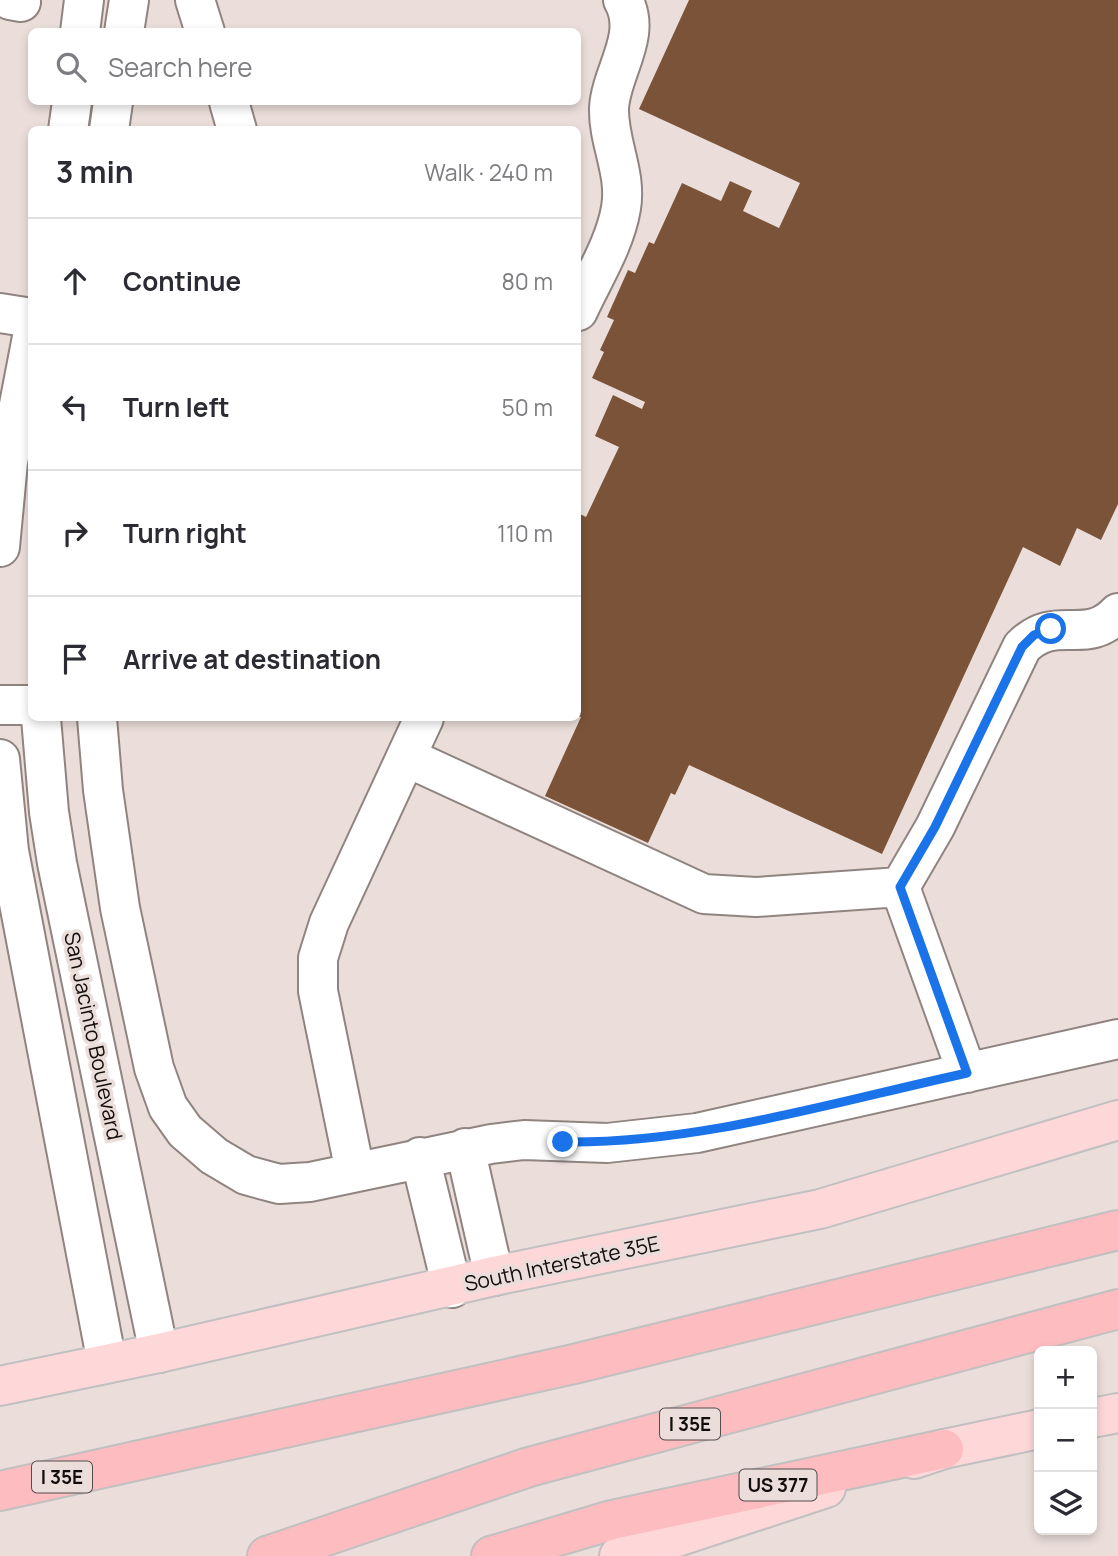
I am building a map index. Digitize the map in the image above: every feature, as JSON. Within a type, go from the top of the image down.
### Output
[{"type":"highway","points":[[895,1283],[1118,1208]]},
{"type":"highway","name":"I 35E","points":[[0,1491],[574,1364],[1118,1230]]},
{"type":"highway","name":"I 35E","points":[[267,1556],[529,1466],[1118,1309]]},
{"type":"highway","name":"US 377","points":[[491,1556],[612,1520],[944,1449]]},
{"type":"main road","name":"South Interstate 35E","points":[[0,1386],[452,1288],[494,1276],[820,1209],[1118,1120]]},
{"type":"main road","points":[[1097,1417],[1118,1413]]},
{"type":"main road","name":"US 377","points":[[944,1449],[1034,1430]]},
{"type":"main road","points":[[619,1556],[944,1449]]},
{"type":"street","points":[[80,28],[84,0]]},
{"type":"street","points":[[125,28],[129,0]]},
{"type":"street","points":[[195,0],[204,28]]},
{"type":"street","points":[[581,304],[614,233],[621,208],[624,185],[609,110],[629,34],[629,15],[623,0]]},
{"type":"street","points":[[69,126],[72,105]]},
{"type":"street","points":[[110,126],[113,105]]},
{"type":"street","points":[[230,105],[236,126]]},
{"type":"street","points":[[0,313],[28,316]]},
{"type":"street","points":[[0,547],[8,462],[28,358]]},
{"type":"street","points":[[900,887],[935,827],[1022,647],[1034,635],[1051,629],[1088,630],[1103,627],[1118,613]]},
{"type":"street","points":[[0,705],[28,705]]},
{"type":"street","name":"San Jacinto Boulevard","points":[[41,721],[49,812],[57,863],[159,1353]]},
{"type":"street","points":[[97,721],[100,770],[120,908],[154,1068],[168,1107],[185,1130],[204,1147],[246,1175],[279,1184],[310,1182],[465,1148],[524,1140],[607,1143],[697,1133],[1118,1039]]},
{"type":"street","points":[[355,1172],[318,991],[318,958],[329,923],[423,721]]},
{"type":"street","points":[[407,757],[704,894],[756,897],[900,887]]},
{"type":"street","points":[[0,759],[9,851],[107,1363]]},
{"type":"street","points":[[900,887],[967,1073]]},
{"type":"street","points":[[465,1148],[494,1276]]},
{"type":"street","points":[[420,1157],[452,1288]]},
{"type":"building","points":[[689,0],[1118,0],[1118,504],[1101,540],[1077,528],[1060,566],[1023,547],[882,854],[689,765],[675,795],[671,793],[648,843],[545,796],[581,721],[581,514],[586,517],[619,447],[595,436],[613,395],[642,409],[645,402],[592,378],[604,352],[600,350],[614,320],[607,317],[628,270],[635,273],[649,242],[654,244],[682,183],[721,201],[730,181],[752,191],[743,211],[779,228],[800,183],[639,109]]},
{"type":"route","points":[[563,1142],[607,1143],[697,1133],[967,1073],[908,917],[900,887],[935,827],[1022,647],[1034,635],[1051,629]]}]
